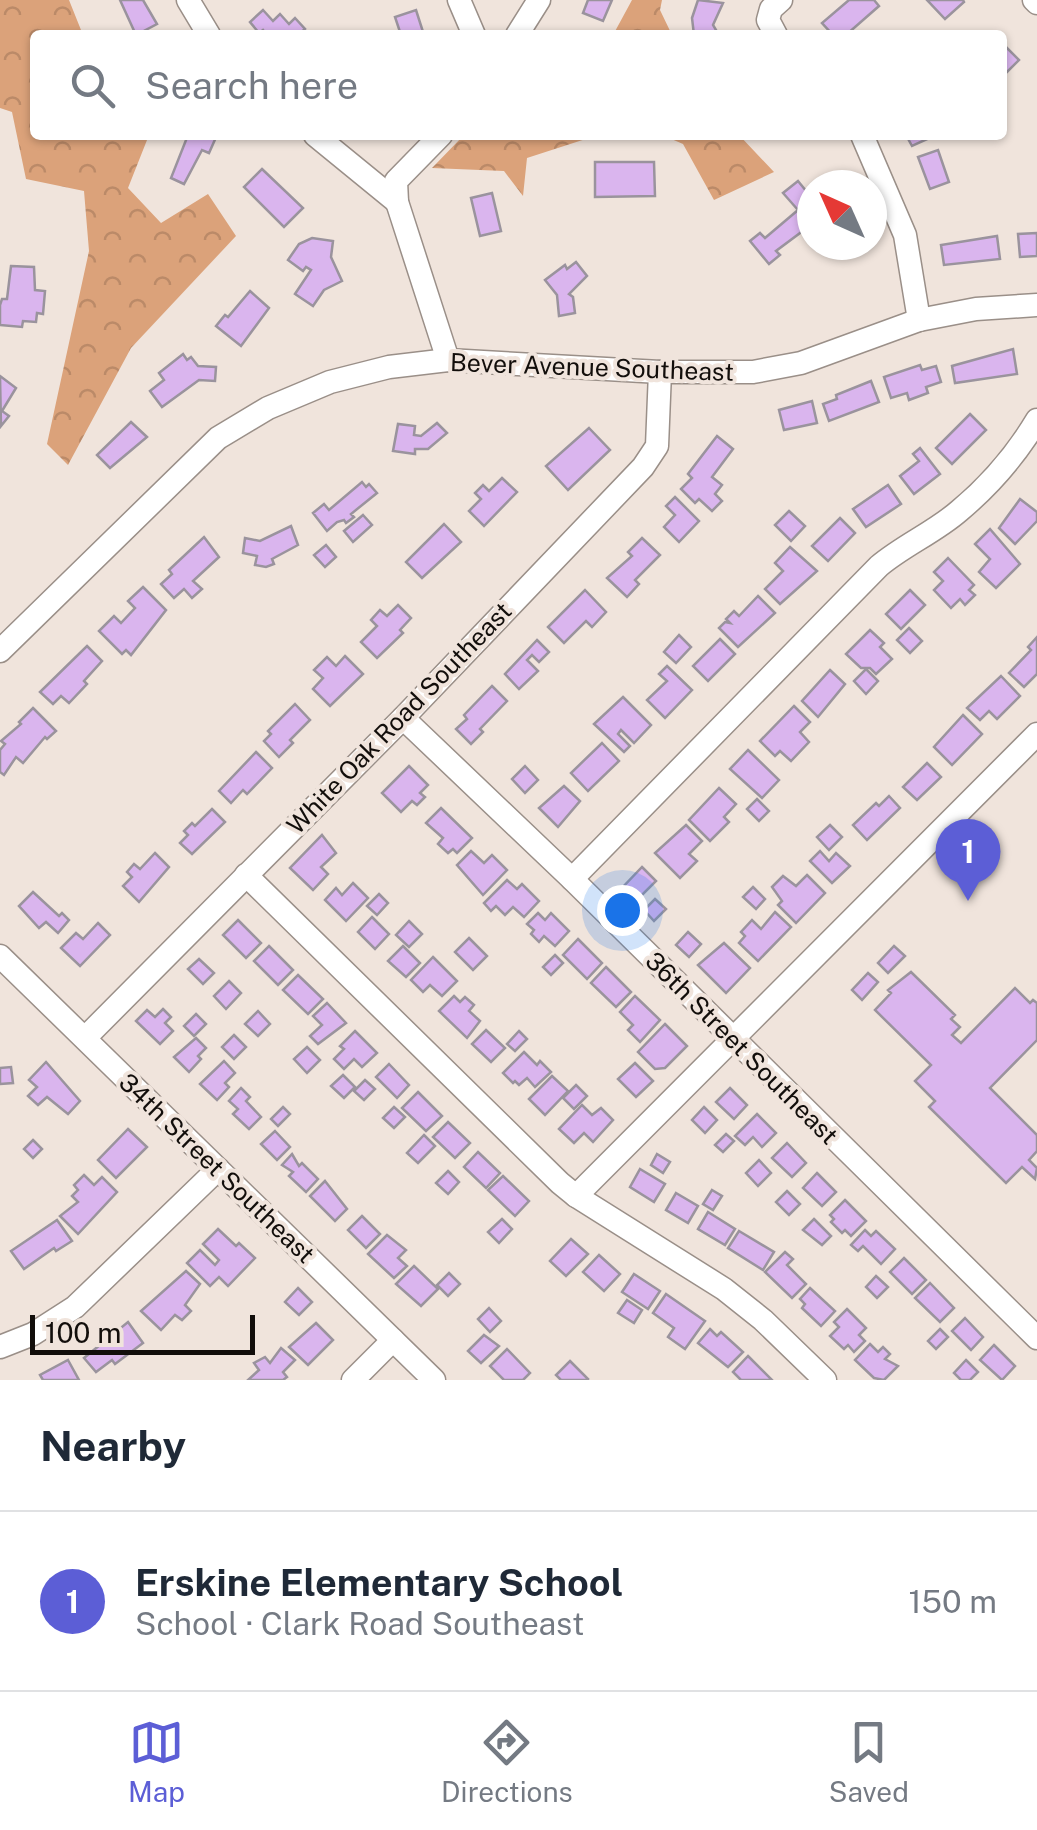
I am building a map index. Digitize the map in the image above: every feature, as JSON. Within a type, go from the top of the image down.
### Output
[{"type":"street","points":[[188,0],[207,30]]},
{"type":"street","points":[[459,0],[472,30]]},
{"type":"street","points":[[519,30],[539,0]]},
{"type":"street","points":[[773,30],[768,20],[771,9],[781,0]]},
{"type":"street","points":[[322,140],[397,202]]},
{"type":"street","points":[[436,140],[396,182],[397,202],[448,360]]},
{"type":"street","points":[[864,140],[905,236],[919,320]]},
{"type":"street","name":"Bever Avenue Southeast","points":[[0,651],[218,438],[268,408],[330,382],[389,367],[448,360],[660,372],[754,372],[801,363],[919,320],[976,308],[1037,305]]},
{"type":"street","name":"White Oak Road Southeast","points":[[84,1038],[403,718],[643,467],[657,446],[660,372]]},
{"type":"street","points":[[572,879],[880,566],[956,513],[1018,453],[1037,420]]},
{"type":"street","name":"36th Street Southeast","points":[[403,718],[572,879],[1037,1338]]},
{"type":"street","points":[[576,1196],[1037,734]]},
{"type":"street","points":[[246,875],[576,1196],[724,1289],[763,1320],[825,1380]]},
{"type":"street","name":"34th Street Southeast","points":[[0,956],[434,1380]]},
{"type":"street","points":[[0,1347],[33,1334],[75,1307],[218,1169]]},
{"type":"street","points":[[353,1380],[393,1340]]},
{"type":"green space","points":[[0,0],[69,0],[81,30],[30,30],[30,140],[147,140],[128,188],[161,223],[208,194],[236,236],[131,348],[68,465],[47,444],[89,251],[84,191],[26,179],[12,112],[0,108]]},
{"type":"green space","points":[[632,0],[662,0],[660,10],[670,30],[616,30]]},
{"type":"green space","points":[[459,140],[583,140],[527,158],[523,196],[504,171],[432,168]]},
{"type":"green space","points":[[674,140],[744,140],[774,172],[714,200],[683,144]]},
{"type":"building","points":[[120,0],[143,0],[157,24],[134,30]]},
{"type":"building","points":[[588,0],[612,0],[603,21],[583,13]]},
{"type":"building","points":[[698,0],[723,3],[713,25],[716,30],[693,30],[692,18]]},
{"type":"building","points":[[849,0],[874,0],[879,6],[852,30],[828,30],[822,23]]},
{"type":"building","points":[[927,0],[963,0],[964,2],[945,19]]},
{"type":"building","points":[[263,10],[273,21],[280,14],[289,24],[295,18],[305,29],[257,30],[250,22]]},
{"type":"building","points":[[416,10],[422,30],[399,30],[395,17]]},
{"type":"building","points":[[1007,48],[1019,60],[1007,72]]},
{"type":"building","points":[[186,140],[215,140],[209,153],[202,150],[184,184],[171,178]]},
{"type":"building","points":[[938,150],[949,182],[930,189],[918,157]]},
{"type":"building","points":[[595,162],[654,162],[655,196],[595,197]]},
{"type":"building","points":[[262,169],[303,208],[284,227],[244,187]]},
{"type":"building","points":[[797,182],[797,209],[783,193]]},
{"type":"building","points":[[492,193],[501,231],[480,236],[471,198]]},
{"type":"building","points":[[797,211],[797,235],[776,251],[780,255],[769,264],[750,241],[760,233],[765,238]]},
{"type":"building","points":[[1037,233],[1037,256],[1020,257],[1018,234]]},
{"type":"building","points":[[997,236],[1000,259],[944,265],[941,245]]},
{"type":"building","points":[[312,238],[333,241],[331,257],[342,281],[324,290],[313,306],[295,294],[311,270],[306,267],[303,271],[288,260],[299,244]]},
{"type":"building","points":[[576,262],[587,276],[569,294],[575,313],[559,316],[557,295],[545,280]]},
{"type":"building","points":[[11,266],[34,267],[35,290],[45,291],[43,314],[37,313],[36,322],[23,321],[22,327],[0,325],[0,305],[2,299],[7,299]]},
{"type":"building","points":[[250,291],[269,308],[241,346],[216,326]]},
{"type":"building","points":[[1013,349],[1017,374],[955,383],[952,366]]},
{"type":"building","points":[[183,354],[198,366],[216,367],[215,381],[199,380],[162,407],[150,391],[164,380],[159,373]]},
{"type":"building","points":[[920,365],[922,370],[936,366],[941,382],[926,387],[928,393],[909,400],[907,393],[891,398],[884,377]]},
{"type":"building","points":[[0,376],[16,388],[2,411],[9,416],[1,426]]},
{"type":"building","points":[[871,381],[879,402],[829,421],[823,404]]},
{"type":"building","points":[[812,401],[817,423],[784,430],[779,410]]},
{"type":"building","points":[[970,414],[986,430],[952,464],[936,448]]},
{"type":"building","points":[[131,422],[147,437],[110,468],[97,455]]},
{"type":"building","points":[[437,423],[447,433],[428,449],[415,449],[415,454],[393,451],[398,424],[415,426],[414,435],[421,436]]},
{"type":"building","points":[[589,428],[610,450],[568,490],[546,466]]},
{"type":"building","points":[[717,436],[733,449],[712,477],[722,485],[715,494],[722,501],[712,511],[699,499],[695,503],[681,489]]},
{"type":"building","points":[[920,448],[940,474],[914,494],[900,476],[919,461],[913,454]]},
{"type":"building","points":[[502,478],[517,492],[484,526],[469,511],[481,499],[475,493],[483,485],[489,491]]},
{"type":"building","points":[[362,482],[377,493],[351,514],[354,517],[346,523],[337,522],[327,531],[313,513],[324,504],[329,510]]},
{"type":"building","points":[[888,485],[901,504],[866,527],[853,509]]},
{"type":"building","points":[[675,497],[699,521],[679,542],[664,527],[675,515],[666,506]]},
{"type":"building","points":[[1020,499],[1037,512],[1037,521],[1015,544],[999,528]]},
{"type":"building","points":[[789,511],[805,526],[791,541],[775,525]]},
{"type":"building","points":[[363,515],[372,525],[353,542],[344,531]]},
{"type":"building","points":[[840,518],[855,533],[828,561],[812,546]]},
{"type":"building","points":[[444,524],[461,542],[422,578],[406,562]]},
{"type":"building","points":[[291,526],[298,545],[272,559],[274,564],[255,565],[257,556],[243,553],[245,538],[260,541]]},
{"type":"building","points":[[990,529],[1020,564],[996,588],[979,572],[990,559],[975,544]]},
{"type":"building","points":[[204,537],[219,557],[193,581],[202,589],[192,598],[184,589],[174,598],[161,584],[172,574],[169,570]]},
{"type":"building","points":[[642,538],[660,555],[635,580],[639,584],[627,597],[607,578],[632,556],[628,552]]},
{"type":"building","points":[[326,545],[336,557],[325,567],[314,555]]},
{"type":"building","points":[[790,547],[817,571],[780,604],[765,589],[783,571],[775,563]]},
{"type":"building","points":[[948,558],[974,585],[969,590],[975,595],[965,605],[960,599],[951,608],[934,590],[943,581],[934,572]]},
{"type":"building","points":[[143,587],[166,610],[131,655],[126,650],[122,654],[99,631],[114,616],[121,623],[135,608],[128,601]]},
{"type":"building","points":[[585,590],[606,612],[592,627],[586,621],[564,643],[548,627]]},
{"type":"building","points":[[910,590],[925,605],[901,629],[886,614]]},
{"type":"building","points":[[758,596],[775,613],[738,647],[719,628],[730,623],[726,619],[734,611],[739,616]]},
{"type":"building","points":[[398,605],[411,618],[400,630],[403,633],[377,658],[361,642],[377,626],[371,620],[380,610],[387,616]]},
{"type":"building","points":[[909,628],[922,641],[910,653],[897,640]]},
{"type":"building","points":[[870,630],[884,643],[880,647],[892,659],[876,674],[870,668],[861,668],[846,654]]},
{"type":"building","points":[[679,635],[691,647],[676,663],[664,652]]},
{"type":"building","points":[[1037,637],[1037,674],[1024,687],[1009,673],[1031,650],[1028,647]]},
{"type":"building","points":[[720,639],[735,654],[708,681],[693,666]]},
{"type":"building","points":[[537,640],[549,652],[539,662],[532,655],[527,660],[538,671],[519,689],[505,674]]},
{"type":"building","points":[[87,646],[102,661],[69,703],[61,696],[53,704],[40,692]]},
{"type":"building","points":[[345,656],[363,674],[330,706],[313,689],[323,678],[314,670],[327,657],[336,666]]},
{"type":"building","points":[[667,666],[692,690],[665,718],[647,700],[667,681],[659,674]]},
{"type":"building","points":[[866,669],[878,681],[866,694],[854,681]]},
{"type":"building","points":[[830,670],[845,684],[818,717],[802,701]]},
{"type":"building","points":[[1001,676],[1020,696],[997,719],[989,711],[980,720],[967,708]]},
{"type":"building","points":[[492,686],[507,701],[471,744],[456,729]]},
{"type":"building","points":[[623,697],[651,725],[634,743],[621,730],[618,734],[630,746],[624,752],[594,724]]},
{"type":"building","points":[[295,704],[310,720],[279,757],[264,741],[271,734],[268,731]]},
{"type":"building","points":[[794,706],[810,722],[800,732],[809,742],[791,761],[780,751],[775,756],[760,741]]},
{"type":"building","points":[[33,708],[56,731],[45,737],[23,763],[16,757],[4,775],[0,772],[0,750],[5,744],[1,741]]},
{"type":"building","points":[[963,715],[982,734],[952,765],[934,747]]},
{"type":"building","points":[[602,743],[619,761],[588,791],[571,773]]},
{"type":"building","points":[[748,750],[779,780],[762,798],[730,769]]},
{"type":"building","points":[[256,752],[272,768],[247,794],[243,790],[231,803],[219,791]]},
{"type":"building","points":[[927,763],[941,777],[917,800],[903,787]]},
{"type":"building","points":[[409,766],[428,785],[420,793],[425,797],[417,805],[412,801],[401,812],[382,793]]},
{"type":"building","points":[[525,766],[538,780],[525,793],[512,779]]},
{"type":"building","points":[[564,786],[580,801],[558,827],[539,808]]},
{"type":"building","points":[[719,788],[736,804],[724,817],[729,822],[710,841],[689,820]]},
{"type":"building","points":[[889,796],[900,808],[867,840],[853,825]]},
{"type":"building","points":[[757,799],[769,811],[759,821],[747,809]]},
{"type":"building","points":[[441,808],[472,838],[457,853],[453,849],[448,853],[438,844],[443,838],[426,823]]},
{"type":"building","points":[[212,809],[225,822],[192,854],[180,843],[188,835],[184,831]]},
{"type":"building","points":[[686,825],[702,841],[689,854],[697,861],[680,878],[655,853]]},
{"type":"building","points":[[830,825],[842,837],[829,850],[817,837]]},
{"type":"building","points":[[322,835],[336,853],[321,867],[328,874],[313,890],[290,868]]},
{"type":"building","points":[[471,851],[484,863],[492,855],[507,870],[483,895],[457,865]]},
{"type":"building","points":[[820,851],[829,861],[836,853],[850,866],[832,883],[810,861]]},
{"type":"building","points":[[155,853],[169,867],[139,902],[123,886],[132,877],[127,872],[134,864],[140,869]]},
{"type":"building","points":[[642,867],[656,881],[636,901],[622,888]]},
{"type":"building","points":[[807,875],[825,893],[796,923],[778,905],[782,901],[772,887],[783,876],[796,886]]},
{"type":"building","points":[[507,880],[517,889],[522,884],[539,901],[524,917],[513,907],[505,915],[496,906],[491,911],[484,903]]},
{"type":"building","points":[[353,883],[368,898],[346,921],[325,900],[336,888],[342,895]]},
{"type":"building","points":[[753,887],[765,899],[756,909],[743,897]]},
{"type":"building","points":[[33,892],[69,920],[58,933],[46,922],[39,928],[19,906]]},
{"type":"building","points":[[379,894],[388,903],[377,915],[367,906]]},
{"type":"building","points":[[655,899],[666,909],[654,921],[644,910]]},
{"type":"building","points":[[775,912],[791,927],[758,961],[739,943],[745,936],[741,932],[752,920],[761,929]]},
{"type":"building","points":[[538,913],[545,920],[551,913],[569,931],[555,946],[544,936],[539,942],[531,934],[534,930],[527,924]]},
{"type":"building","points":[[372,917],[389,934],[375,949],[358,932]]},
{"type":"building","points":[[238,920],[261,943],[246,958],[223,935]]},
{"type":"building","points":[[409,921],[422,934],[409,947],[396,935]]},
{"type":"building","points":[[98,923],[110,935],[80,966],[61,948],[76,933],[83,939]]},
{"type":"building","points":[[688,932],[701,944],[689,957],[676,945]]},
{"type":"building","points":[[469,938],[487,956],[473,970],[455,952]]},
{"type":"building","points":[[578,939],[602,963],[587,979],[563,955]]},
{"type":"building","points":[[724,943],[750,968],[726,993],[698,965]]},
{"type":"building","points":[[269,946],[293,970],[278,985],[254,961]]},
{"type":"building","points":[[403,946],[420,963],[406,977],[388,961]]},
{"type":"building","points":[[894,946],[905,956],[888,973],[878,963]]},
{"type":"building","points":[[555,955],[563,963],[551,975],[543,967]]},
{"type":"building","points":[[433,957],[457,981],[442,996],[430,985],[423,992],[411,980]]},
{"type":"building","points":[[199,959],[214,973],[203,984],[188,969]]},
{"type":"building","points":[[606,967],[631,992],[616,1007],[591,983]]},
{"type":"building","points":[[911,972],[955,1015],[951,1019],[960,1027],[952,1035],[961,1043],[1015,988],[1030,1003],[1037,1003],[1037,1040],[990,1088],[1037,1135],[1037,1151],[1029,1160],[1037,1168],[1035,1179],[1022,1167],[1006,1183],[929,1107],[935,1101],[915,1081],[931,1065],[875,1010],[891,993],[888,990]]},
{"type":"building","points":[[868,973],[878,982],[862,1000],[852,990]]},
{"type":"building","points":[[298,975],[323,999],[308,1014],[283,990]]},
{"type":"building","points":[[229,981],[241,993],[226,1009],[214,996]]},
{"type":"building","points":[[454,996],[460,1002],[465,997],[474,1005],[469,1011],[480,1021],[467,1038],[439,1011]]},
{"type":"building","points":[[635,996],[660,1020],[640,1042],[628,1030],[633,1025],[620,1012]]},
{"type":"building","points":[[327,1003],[346,1023],[318,1044],[310,1036],[322,1025],[313,1016]]},
{"type":"building","points":[[163,1009],[171,1017],[165,1023],[173,1031],[160,1044],[136,1021],[147,1010],[155,1017]]},
{"type":"building","points":[[258,1011],[270,1024],[258,1036],[245,1024]]},
{"type":"building","points":[[196,1014],[206,1024],[194,1036],[184,1026]]},
{"type":"building","points":[[665,1024],[687,1046],[665,1068],[655,1069],[638,1052]]},
{"type":"building","points":[[486,1030],[505,1048],[491,1062],[472,1044]]},
{"type":"building","points":[[355,1031],[377,1053],[362,1067],[354,1059],[344,1069],[334,1059]]},
{"type":"building","points":[[519,1031],[527,1039],[515,1051],[507,1044]]},
{"type":"building","points":[[234,1035],[246,1047],[234,1059],[222,1047]]},
{"type":"building","points":[[196,1038],[206,1048],[189,1072],[174,1057]]},
{"type":"building","points":[[307,1047],[320,1060],[307,1073],[294,1059]]},
{"type":"building","points":[[524,1052],[551,1072],[535,1087],[527,1078],[519,1085],[513,1083],[503,1073]]},
{"type":"building","points":[[224,1061],[235,1073],[217,1100],[200,1084]]},
{"type":"building","points":[[46,1062],[80,1101],[68,1114],[47,1097],[38,1105],[28,1096],[37,1087],[29,1080]]},
{"type":"building","points":[[635,1063],[653,1081],[636,1097],[618,1079]]},
{"type":"building","points":[[389,1064],[409,1085],[397,1098],[376,1077]]},
{"type":"building","points":[[11,1067],[13,1083],[0,1084],[0,1068]]},
{"type":"building","points":[[343,1075],[355,1087],[344,1098],[331,1086]]},
{"type":"building","points":[[552,1076],[568,1091],[545,1115],[529,1099]]},
{"type":"building","points":[[365,1080],[375,1089],[364,1100],[354,1091]]},
{"type":"building","points":[[576,1085],[587,1096],[574,1109],[563,1098]]},
{"type":"building","points":[[241,1088],[250,1097],[246,1101],[261,1117],[249,1129],[233,1114],[238,1109],[229,1101]]},
{"type":"building","points":[[730,1088],[747,1105],[734,1119],[716,1102]]},
{"type":"building","points":[[418,1092],[442,1116],[426,1131],[402,1108]]},
{"type":"building","points":[[582,1105],[592,1115],[601,1108],[613,1120],[593,1142],[584,1133],[574,1143],[559,1129]]},
{"type":"building","points":[[283,1107],[290,1114],[278,1126],[271,1119]]},
{"type":"building","points":[[394,1107],[405,1117],[394,1128],[383,1118]]},
{"type":"building","points":[[704,1107],[717,1120],[705,1133],[692,1120]]},
{"type":"building","points":[[757,1114],[776,1133],[762,1147],[753,1137],[745,1145],[735,1136]]},
{"type":"building","points":[[448,1122],[470,1143],[455,1158],[433,1137]]},
{"type":"building","points":[[128,1129],[147,1147],[116,1178],[98,1160]]},
{"type":"building","points":[[275,1131],[290,1147],[277,1160],[261,1144]]},
{"type":"building","points":[[726,1134],[734,1141],[723,1152],[715,1145]]},
{"type":"building","points":[[424,1135],[435,1146],[418,1163],[407,1153]]},
{"type":"building","points":[[33,1140],[42,1149],[33,1158],[24,1149]]},
{"type":"building","points":[[787,1143],[806,1163],[792,1177],[772,1158]]},
{"type":"building","points":[[478,1152],[500,1173],[486,1188],[464,1167]]},
{"type":"building","points":[[292,1154],[299,1166],[302,1163],[318,1179],[306,1192],[289,1176],[293,1172],[282,1165]]},
{"type":"building","points":[[657,1154],[670,1162],[663,1173],[651,1165]]},
{"type":"building","points":[[759,1160],[771,1173],[758,1186],[746,1173]]},
{"type":"building","points":[[640,1169],[665,1184],[654,1202],[630,1187]]},
{"type":"building","points":[[448,1171],[459,1182],[448,1194],[436,1183]]},
{"type":"building","points":[[817,1173],[836,1192],[822,1206],[803,1188]]},
{"type":"building","points":[[84,1175],[94,1185],[102,1177],[117,1192],[78,1234],[60,1216],[78,1202],[72,1196],[78,1190],[74,1185]]},
{"type":"building","points":[[503,1176],[529,1201],[515,1216],[488,1190]]},
{"type":"building","points":[[325,1181],[347,1209],[335,1221],[310,1196]]},
{"type":"building","points":[[712,1190],[722,1196],[713,1210],[703,1204]]},
{"type":"building","points":[[787,1191],[800,1204],[789,1215],[776,1202]]},
{"type":"building","points":[[676,1193],[698,1206],[688,1223],[666,1210]]},
{"type":"building","points":[[845,1200],[866,1221],[851,1236],[831,1222],[834,1219],[830,1215]]},
{"type":"building","points":[[708,1212],[735,1229],[725,1245],[698,1229]]},
{"type":"building","points":[[362,1216],[380,1234],[366,1248],[348,1230]]},
{"type":"building","points":[[502,1219],[512,1229],[499,1243],[488,1232]]},
{"type":"building","points":[[814,1219],[831,1236],[822,1245],[803,1230]]},
{"type":"building","points":[[57,1220],[72,1241],[56,1251],[54,1248],[24,1269],[11,1251]]},
{"type":"building","points":[[218,1229],[255,1258],[228,1286],[219,1277],[210,1286],[187,1263],[200,1250],[215,1265],[219,1260],[203,1244]]},
{"type":"building","points":[[865,1230],[871,1236],[876,1231],[895,1249],[881,1264],[863,1246],[858,1251],[851,1245]]},
{"type":"building","points":[[739,1231],[774,1252],[763,1270],[728,1248]]},
{"type":"building","points":[[387,1235],[406,1250],[398,1258],[407,1266],[394,1278],[368,1254]]},
{"type":"building","points":[[571,1239],[588,1254],[566,1276],[550,1261]]},
{"type":"building","points":[[785,1252],[793,1259],[787,1265],[806,1284],[792,1298],[765,1272]]},
{"type":"building","points":[[599,1255],[620,1274],[604,1291],[583,1272]]},
{"type":"building","points":[[904,1258],[926,1280],[912,1294],[890,1272]]},
{"type":"building","points":[[414,1266],[438,1289],[421,1306],[396,1284]]},
{"type":"building","points":[[186,1271],[200,1284],[185,1305],[191,1311],[182,1320],[175,1315],[161,1330],[141,1311]]},
{"type":"building","points":[[449,1273],[460,1284],[448,1296],[437,1285]]},
{"type":"building","points":[[634,1274],[660,1291],[648,1309],[622,1292]]},
{"type":"building","points":[[876,1276],[888,1287],[877,1298],[866,1287]]},
{"type":"building","points":[[930,1283],[954,1308],[940,1322],[915,1298]]},
{"type":"building","points":[[298,1288],[312,1302],[299,1315],[285,1302]]},
{"type":"building","points":[[810,1288],[835,1311],[821,1326],[802,1308],[805,1304],[800,1299]]},
{"type":"building","points":[[666,1294],[705,1321],[685,1349],[668,1337],[674,1328],[653,1313]]},
{"type":"building","points":[[627,1300],[642,1310],[634,1323],[618,1313]]},
{"type":"building","points":[[489,1308],[501,1321],[490,1332],[478,1319]]},
{"type":"building","points":[[847,1309],[866,1328],[859,1335],[865,1341],[854,1352],[848,1345],[844,1349],[830,1336],[839,1327],[834,1322]]},
{"type":"building","points":[[965,1318],[983,1337],[971,1350],[952,1331]]},
{"type":"building","points":[[128,1322],[143,1343],[115,1364],[112,1360],[96,1372],[84,1358]]},
{"type":"building","points":[[316,1323],[333,1340],[308,1365],[289,1347]]},
{"type":"building","points":[[710,1329],[717,1336],[721,1332],[743,1352],[728,1367],[698,1343]]},
{"type":"building","points":[[940,1329],[948,1337],[936,1349],[928,1341]]},
{"type":"building","points":[[484,1335],[499,1346],[481,1363],[468,1351]]},
{"type":"building","points":[[870,1344],[878,1352],[883,1347],[890,1354],[885,1359],[898,1366],[884,1380],[874,1378],[855,1360]]},
{"type":"building","points":[[994,1345],[1015,1366],[1002,1380],[980,1360]]},
{"type":"building","points":[[281,1348],[295,1360],[283,1372],[287,1377],[248,1380],[259,1370],[254,1363],[265,1357],[270,1363]]},
{"type":"building","points":[[507,1349],[530,1373],[523,1380],[504,1380],[490,1366]]},
{"type":"building","points":[[748,1356],[772,1380],[741,1380],[733,1372]]},
{"type":"building","points":[[68,1360],[79,1380],[43,1380],[40,1375]]},
{"type":"building","points":[[966,1360],[978,1372],[970,1380],[961,1380],[954,1373]]},
{"type":"building","points":[[570,1361],[587,1380],[561,1380],[556,1375]]},
{"type":"place","name":"Erskine Elementary School","points":[[968,901]]}]
